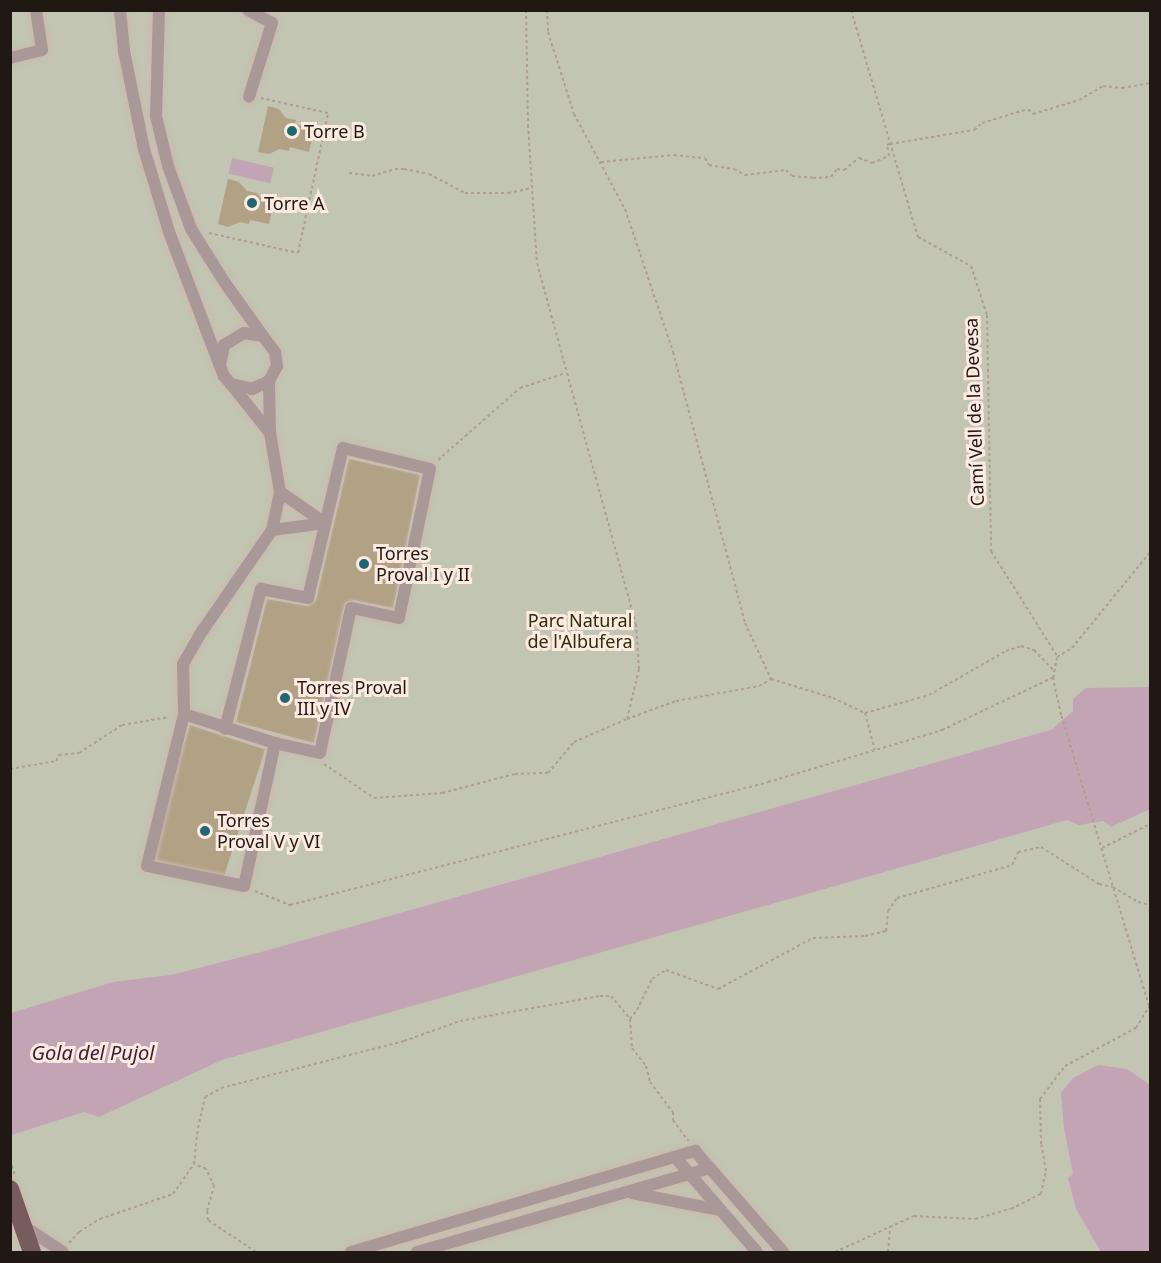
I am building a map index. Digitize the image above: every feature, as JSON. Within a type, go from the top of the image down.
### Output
[{"type":"main road","points":[[10,1189],[32,1252]]},
{"type":"main road","points":[[10,1212],[22,1252]]},
{"type":"street","points":[[10,58],[42,50],[36,10]]},
{"type":"street","points":[[120,10],[124,51],[144,149],[169,232],[220,366],[231,384],[270,433]]},
{"type":"street","points":[[159,10],[156,116],[168,166],[191,229],[225,284],[275,352],[277,366],[269,381],[270,433],[280,492],[272,530],[203,630],[183,664],[184,714],[147,866],[244,886],[275,743]]},
{"type":"street","points":[[248,10],[272,23],[250,96]]},
{"type":"street","points":[[220,366],[224,345],[244,333],[263,336]]},
{"type":"street","points":[[231,384],[252,389],[269,381]]},
{"type":"street","points":[[184,714],[225,729],[320,753],[351,608],[399,618],[430,469],[343,448],[308,598],[261,589],[225,729]]},
{"type":"street","points":[[280,492],[325,523]]},
{"type":"street","points":[[272,530],[325,523]]},
{"type":"street","points":[[351,1252],[695,1151],[783,1252]]},
{"type":"street","points":[[675,1157],[758,1252]]},
{"type":"street","points":[[417,1252],[710,1168]]},
{"type":"street","points":[[628,1192],[720,1210]]},
{"type":"street","points":[[25,1227],[64,1250]]},
{"type":"path","points":[[526,10],[537,263],[636,624],[639,669],[627,719]]},
{"type":"path","points":[[546,10],[548,32],[574,114],[625,209],[669,341],[745,623],[771,679]]},
{"type":"path","name":"Camí Vell de la Devesa","points":[[851,10],[918,237],[971,266],[987,315],[991,551],[1057,657]]},
{"type":"path","points":[[600,162],[674,155],[705,158],[709,165],[734,169],[745,176],[786,170],[792,176],[831,177],[837,169],[844,170],[859,158],[872,163],[889,156],[887,145],[890,144],[974,130],[982,123],[1028,109],[1033,114],[1079,100],[1103,86],[1122,88],[1150,83]]},
{"type":"path","points":[[209,233],[298,253],[328,113],[250,96]]},
{"type":"path","points":[[349,173],[372,176],[395,169],[404,169],[429,174],[465,194],[507,194],[532,188]]},
{"type":"path","points":[[430,469],[520,388],[566,373]]},
{"type":"path","points":[[835,1252],[914,1216],[975,1220],[1011,1209],[1041,1194],[1046,1171],[1041,1144],[1040,1099],[1065,1066],[1136,1028],[1149,1006],[1061,715],[1053,670],[1057,657],[1072,648],[1150,552]]},
{"type":"path","points":[[320,753],[324,765],[374,798],[442,793],[515,774],[548,773],[574,742],[627,719],[676,701],[759,686],[771,679],[834,698],[865,713],[929,695],[1006,651],[1021,646],[1034,650],[1053,670]]},
{"type":"path","points":[[244,886],[290,905],[768,783],[942,730],[1053,678]]},
{"type":"path","points":[[865,713],[875,750]]},
{"type":"path","points":[[10,769],[56,761],[59,755],[79,753],[122,725],[184,714]]},
{"type":"path","points":[[1101,849],[1150,824]]},
{"type":"path","points":[[630,1019],[647,992],[652,979],[666,970],[718,989],[813,938],[866,936],[886,931],[888,911],[897,898],[1012,865],[1018,852],[1041,847],[1093,880],[1113,887],[1138,902],[1150,905]]},
{"type":"path","points":[[64,1250],[78,1233],[100,1219],[173,1194],[195,1164],[198,1128],[205,1098],[220,1088],[404,1041],[460,1021],[600,996],[611,996],[630,1019],[632,1048],[646,1066],[650,1082],[673,1112],[673,1120],[695,1151]]},
{"type":"path","points":[[195,1164],[206,1169],[214,1186],[207,1211],[208,1220],[256,1252]]},
{"type":"path","points":[[888,1252],[890,1227]]},
{"type":"green space","name":"Parc Natural de l'Albufera","points":[[10,11],[1150,11],[1150,1252],[10,1252]]},
{"type":"water","points":[[232,158],[274,168],[270,183],[228,174]]},
{"type":"water","name":"Gola del Pujol","points":[[1150,687],[1150,809],[1111,827],[1103,821],[1079,825],[1067,820],[222,1060],[99,1117],[84,1112],[11,1135],[11,1013],[113,982],[171,975],[265,951],[1051,730],[1073,711],[1073,699],[1086,688]]},
{"type":"water","points":[[1098,1065],[1127,1069],[1150,1085],[1150,1252],[1101,1252],[1076,1209],[1068,1178],[1073,1174],[1064,1128],[1061,1093],[1073,1078]]},
{"type":"building","name":"Torre B","points":[[268,106],[279,109],[286,118],[296,120],[295,124],[314,129],[309,152],[290,147],[289,151],[280,149],[269,154],[258,152]]},
{"type":"building","name":"Torre A","points":[[228,179],[239,182],[247,191],[257,193],[261,198],[274,201],[269,224],[250,220],[249,224],[240,222],[228,227],[218,224]]},
{"type":"building","points":[[349,459],[420,475],[393,608],[353,600],[345,603],[314,743],[236,722],[267,599],[307,606],[316,600]]},
{"type":"building","name":"Torres Proval V y VI","points":[[190,725],[265,749],[222,882],[147,857]]},
{"type":"place","name":"Torre B","points":[[292,131]]},
{"type":"place","name":"Torre A","points":[[252,203]]},
{"type":"place","name":"Torres Proval I y II","points":[[364,564]]},
{"type":"place","name":"Torres Proval III y IV","points":[[285,698]]},
{"type":"place","name":"Torres Proval V y VI","points":[[205,831]]}]
